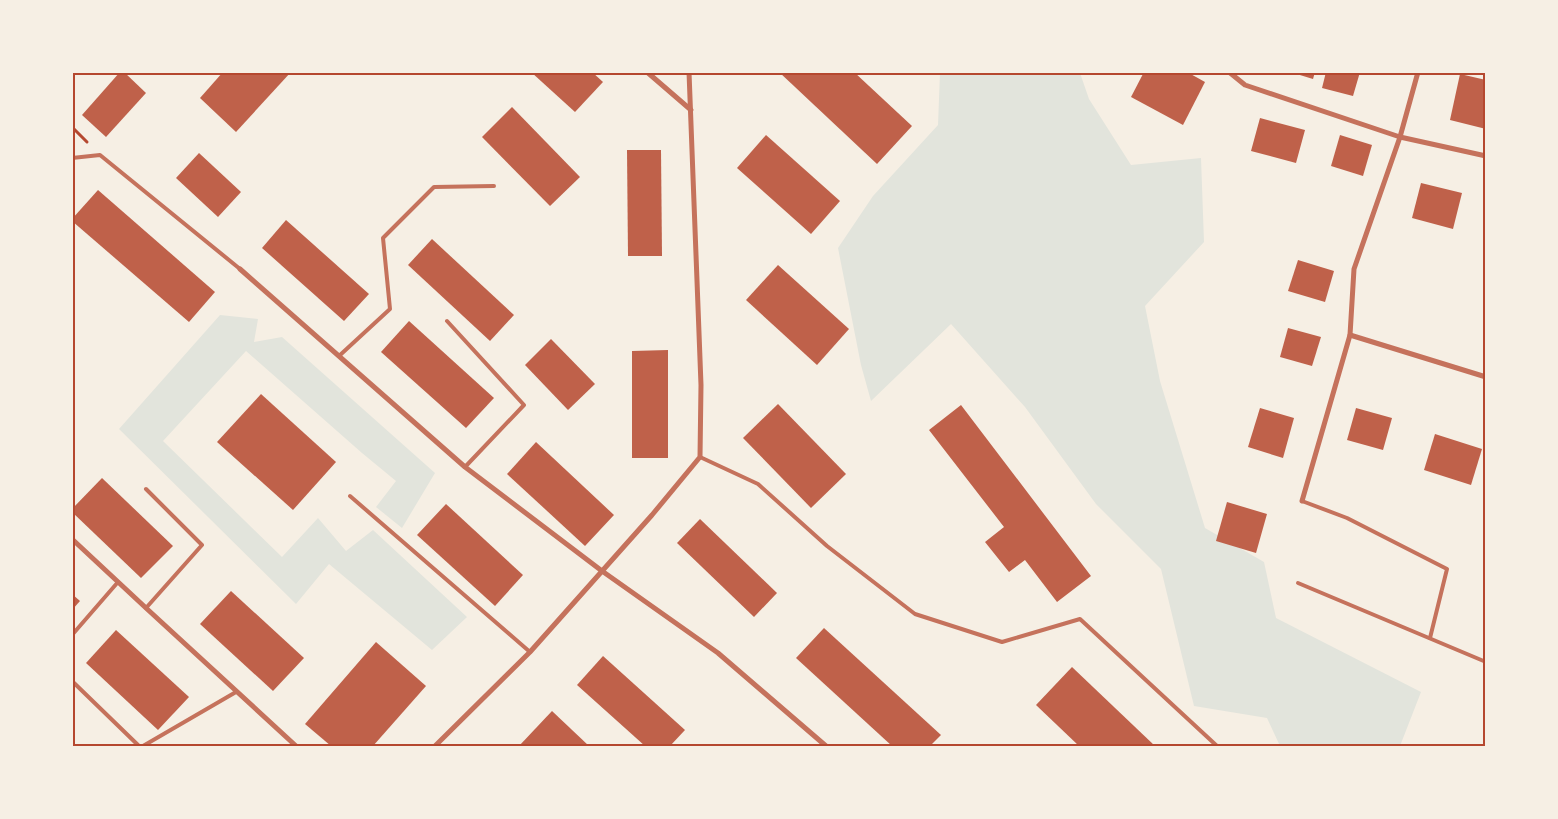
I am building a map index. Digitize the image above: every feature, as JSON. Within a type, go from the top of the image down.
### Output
[{"type":"street","points":[[647,72],[691,110]]},
{"type":"street","points":[[435,746],[530,652],[700,457],[701,385],[689,72]]},
{"type":"street","points":[[1229,72],[1245,84],[1400,137],[1486,156]]},
{"type":"street","points":[[1302,501],[1350,335],[1354,269],[1400,137],[1418,72]]},
{"type":"street","points":[[240,269],[465,467],[602,571],[718,653],[826,746]]},
{"type":"street","points":[[1350,335],[1486,377]]},
{"type":"street","points":[[72,539],[296,746]]},
{"type":"lane","points":[[72,158],[100,154],[240,269]]},
{"type":"lane","points":[[339,356],[390,309],[384,238],[434,187],[494,186]]},
{"type":"lane","points":[[447,321],[524,405],[465,467]]},
{"type":"lane","points":[[700,457],[758,484],[827,546],[915,614],[1002,642],[1080,619],[1217,746]]},
{"type":"lane","points":[[146,489],[202,545],[146,608]]},
{"type":"lane","points":[[350,496],[530,652]]},
{"type":"lane","points":[[1302,501],[1347,518],[1447,569],[1430,638]]},
{"type":"lane","points":[[72,635],[118,582]]},
{"type":"lane","points":[[1298,583],[1486,662]]},
{"type":"lane","points":[[72,681],[141,746],[236,692]]},
{"type":"shaded area","points":[[940,73],[1080,73],[1089,99],[1131,165],[1201,158],[1204,242],[1145,306],[1160,381],[1205,528],[1264,562],[1276,618],[1421,692],[1400,746],[1280,746],[1267,718],[1194,706],[1161,569],[1096,504],[1025,407],[951,324],[871,401],[861,365],[838,248],[873,196],[938,125]]},
{"type":"shaded area","points":[[220,315],[258,319],[254,342],[282,337],[435,473],[402,528],[376,507],[396,481],[246,351],[163,441],[282,557],[318,518],[346,551],[373,530],[467,617],[432,650],[329,564],[296,604],[119,429]]},
{"type":"building","points":[[120,72],[124,72],[146,93],[106,137],[82,115]]},
{"type":"building","points":[[223,72],[291,72],[236,132],[200,98]]},
{"type":"building","points":[[531,72],[592,72],[603,82],[575,112]]},
{"type":"building","points":[[779,72],[854,72],[912,126],[877,164]]},
{"type":"building","points":[[1144,72],[1187,72],[1205,82],[1183,125],[1131,97]]},
{"type":"building","points":[[1290,72],[1315,72],[1313,79]]},
{"type":"building","points":[[1326,72],[1360,72],[1353,96],[1322,88]]},
{"type":"building","points":[[1460,74],[1486,80],[1486,129],[1450,120]]},
{"type":"building","points":[[512,107],[580,177],[550,206],[482,137]]},
{"type":"building","points":[[1260,118],[1305,130],[1296,163],[1251,151]]},
{"type":"building","points":[[766,135],[840,201],[811,234],[737,168]]},
{"type":"building","points":[[1340,135],[1372,145],[1363,176],[1331,166]]},
{"type":"building","points":[[627,150],[661,150],[662,256],[628,256]]},
{"type":"building","points":[[199,153],[241,192],[218,217],[176,178]]},
{"type":"building","points":[[1421,183],[1462,193],[1453,229],[1412,218]]},
{"type":"building","points":[[98,190],[215,292],[189,322],[72,221]]},
{"type":"building","points":[[286,220],[369,294],[344,321],[262,248]]},
{"type":"building","points":[[432,239],[514,315],[490,341],[408,265]]},
{"type":"building","points":[[1298,260],[1334,271],[1325,302],[1288,291]]},
{"type":"building","points":[[778,265],[849,329],[817,365],[746,300]]},
{"type":"building","points":[[409,321],[494,398],[466,428],[381,352]]},
{"type":"building","points":[[1288,328],[1321,337],[1312,366],[1280,357]]},
{"type":"building","points":[[551,339],[595,384],[568,410],[525,365]]},
{"type":"building","points":[[668,350],[668,458],[632,458],[632,351]]},
{"type":"building","points":[[261,394],[336,462],[293,510],[217,442]]},
{"type":"building","points":[[778,404],[846,474],[811,508],[743,438]]},
{"type":"building","points":[[961,405],[1091,576],[1057,602],[1025,560],[1009,572],[985,542],[1004,527],[929,430]]},
{"type":"building","points":[[1260,408],[1294,418],[1283,458],[1248,447]]},
{"type":"building","points":[[1356,408],[1392,418],[1383,450],[1347,440]]},
{"type":"building","points":[[1435,434],[1482,449],[1471,485],[1424,470]]},
{"type":"building","points":[[536,442],[614,515],[585,546],[507,474]]},
{"type":"building","points":[[102,478],[173,546],[141,578],[72,512],[72,509]]},
{"type":"building","points":[[1227,502],[1267,514],[1256,553],[1216,541]]},
{"type":"building","points":[[446,504],[523,575],[495,606],[417,535]]},
{"type":"building","points":[[700,519],[777,593],[754,617],[677,543]]},
{"type":"building","points":[[231,591],[304,658],[273,691],[200,624]]},
{"type":"building","points":[[72,594],[80,601],[72,610]]},
{"type":"building","points":[[824,628],[941,735],[930,746],[892,746],[796,658]]},
{"type":"building","points":[[116,630],[189,697],[158,730],[86,663]]},
{"type":"building","points":[[376,642],[426,686],[373,746],[331,746],[305,724]]},
{"type":"building","points":[[603,656],[685,730],[670,746],[645,746],[577,685]]},
{"type":"building","points":[[1072,667],[1155,746],[1079,746],[1036,705]]},
{"type":"building","points":[[552,711],[589,746],[519,746]]}]
